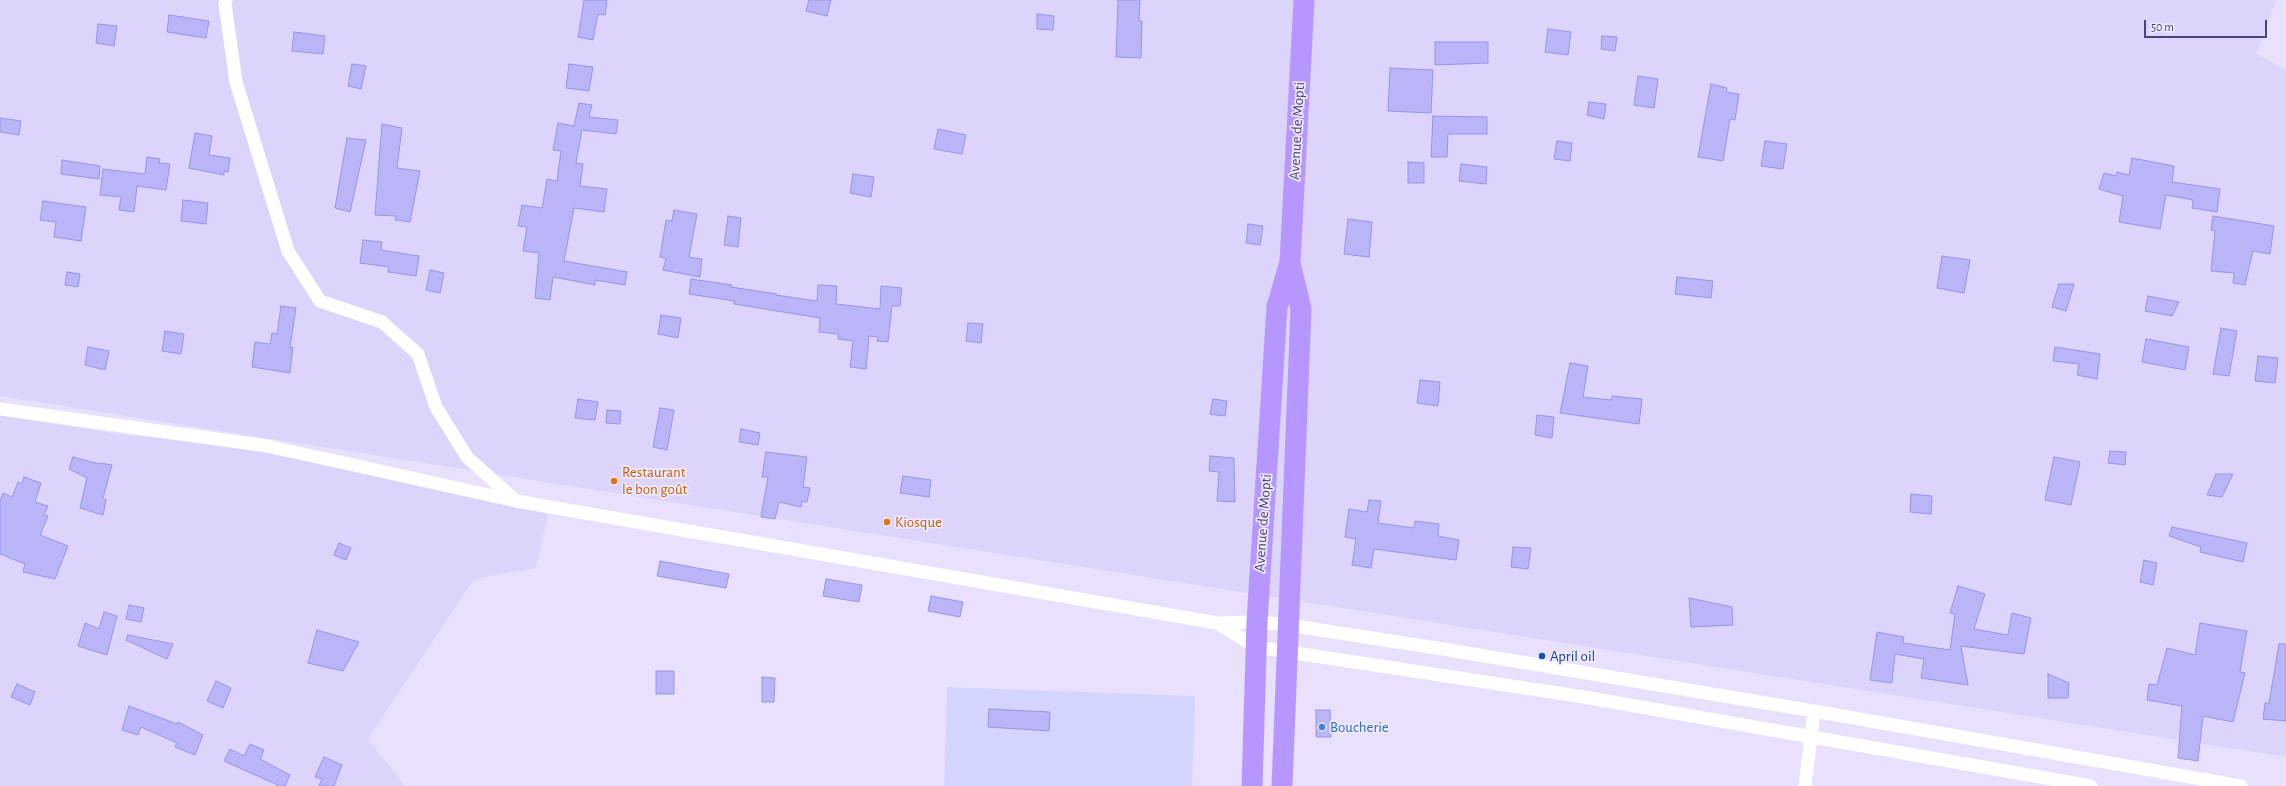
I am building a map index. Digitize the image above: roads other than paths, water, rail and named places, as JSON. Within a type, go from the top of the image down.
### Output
[{"type":"main road","name":"Avenue de Mopti","points":[[1252,786],[1257,622],[1276,307],[1290,262],[1304,0]]},
{"type":"main road","name":"Avenue de Mopti","points":[[1282,786],[1301,309],[1290,262]]},
{"type":"street","points":[[226,0],[225,4],[236,82],[288,251],[320,302],[382,322],[418,354],[436,407],[467,457],[516,502]]},
{"type":"street","points":[[0,409],[267,446],[516,502],[1216,623],[1257,622],[1288,625],[1814,711],[2240,786]]},
{"type":"street","points":[[1216,623],[1256,646],[1584,697],[2091,786]]},
{"type":"street","points":[[1805,786],[1814,711]]},
{"type":"place","name":"Restaurant le bon goût","points":[[614,481]]},
{"type":"place","name":"Kiosque","points":[[887,522]]},
{"type":"place","name":"April oil","points":[[1542,656]]},
{"type":"place","name":"Boucherie","points":[[1322,727]]}]
